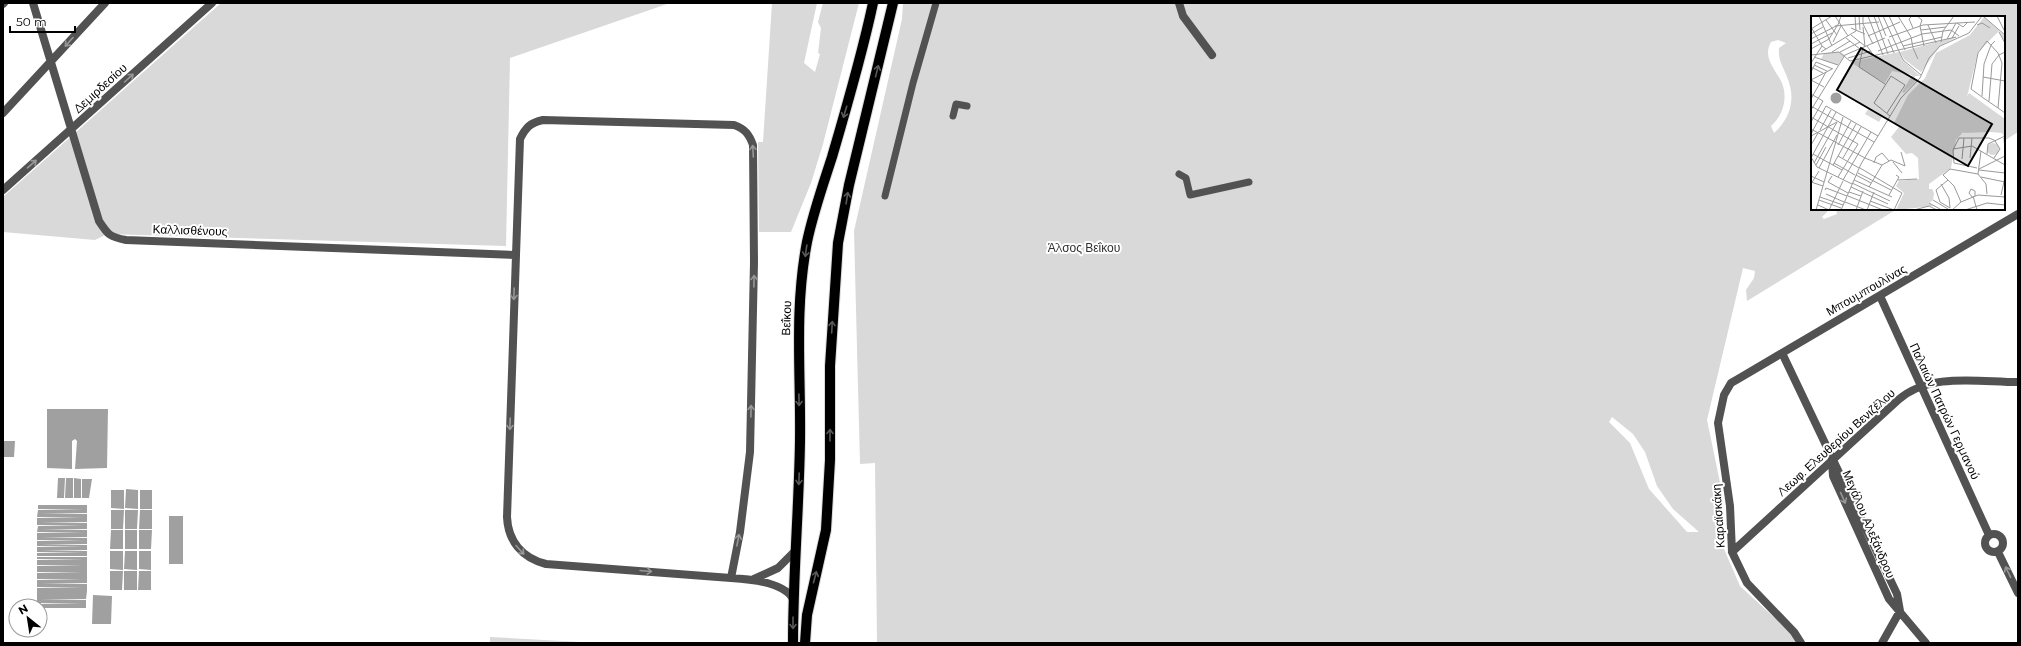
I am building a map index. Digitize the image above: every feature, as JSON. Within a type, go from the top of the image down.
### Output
[{"type":"main road","name":"Βεΐκου","points":[[793,643],[793,599],[800,440],[798,346],[801,288],[807,242],[860,62],[873,3]]},
{"type":"main road","points":[[805,643],[807,615],[826,530],[830,460],[830,366],[838,244],[849,185],[893,3]]},
{"type":"street","name":"Καλλισθένους","points":[[33,3],[73,129],[99,222],[107,234],[126,240],[515,255]]},
{"type":"street","points":[[3,113],[105,3]]},
{"type":"street","points":[[885,196],[913,83],[936,3]]},
{"type":"street","points":[[1179,3],[1183,16],[1212,55]]},
{"type":"street","name":"Δεμιρδεσίου","points":[[3,190],[73,129],[207,4]]},
{"type":"street","points":[[953,116],[956,104],[967,106]]},
{"type":"street","points":[[731,578],[740,532],[750,452],[754,262],[753,145],[750,135],[743,128],[734,124],[543,120],[532,123],[525,129],[520,139],[515,255],[507,517],[508,528],[516,546],[531,559],[546,564],[731,578],[754,579],[786,591],[793,599]]},
{"type":"street","points":[[1179,174],[1186,178],[1190,195],[1249,182]]},
{"type":"street","name":"Μπουμπουλίνας","points":[[1726,389],[1731,383],[2018,214]]},
{"type":"street","name":"Παλαιών Πατρών Γερμανού","points":[[1880,296],[1989,535]]},
{"type":"street","name":"Μεγάλου Αλεξάνδρου","points":[[1782,353],[1832,462],[1840,473],[1897,594],[1900,611],[1926,643]]},
{"type":"street","name":"Λεωφ. Ελευθερίου Βενιζέλου","points":[[1732,552],[1903,396],[1920,386],[1941,382],[2018,382]]},
{"type":"street","name":"Καραϊσκάκη","points":[[1726,389],[1718,423],[1730,506],[1732,552],[1747,583],[1794,632],[1801,643]]},
{"type":"street","name":"Παλαιών Πατρών Γερμανού","points":[[1989,535],[1995,534],[2002,539],[2004,545],[1998,552]]},
{"type":"street","name":"Παλαιών Πατρών Γερμανού","points":[[1989,535],[1985,546],[1989,551],[1998,552]]},
{"type":"street","points":[[754,579],[778,568],[796,550]]},
{"type":"street","name":"Παλαιών Πατρών Γερμανού","points":[[1998,552],[2018,593]]},
{"type":"street","points":[[1882,643],[1900,611]]},
{"type":"green space","points":[[221,3],[670,3],[510,58],[506,246],[107,234],[95,240],[3,232],[3,197]]},
{"type":"green space","points":[[772,3],[817,3],[804,63],[815,72],[820,54],[818,53],[821,28],[818,22],[823,3],[859,3],[823,144],[811,183],[791,232],[759,232],[758,142],[763,142]]},
{"type":"green space","name":"Άλσος Βεΐκου","points":[[903,3],[2018,3],[2018,132],[2005,140],[2005,16],[1811,16],[1811,210],[1829,210],[1822,217],[1824,219],[1837,214],[1836,210],[1895,210],[1747,301],[1746,290],[1754,278],[1755,271],[1743,268],[1707,420],[1722,492],[1724,549],[1740,586],[1793,635],[1797,643],[877,643],[875,463],[860,464],[854,231],[902,19]],"holes":[[[1778,40],[1786,43],[1779,48],[1779,56],[1790,85],[1791,100],[1788,114],[1780,127],[1774,133],[1771,126],[1782,111],[1785,98],[1783,85],[1772,66],[1768,57],[1768,52],[1771,42]],[[1612,417],[1633,434],[1645,452],[1657,486],[1673,509],[1699,532],[1687,532],[1649,489],[1630,443],[1609,422]]]},
{"type":"green space","points":[[491,637],[598,643],[490,643]]},
{"type":"shaded area","points":[[47,409],[108,409],[107,468],[75,469],[77,441],[75,439],[72,441],[72,469],[47,468]]},
{"type":"shaded area","points":[[3,441],[15,441],[14,457],[3,457]]},
{"type":"shaded area","points":[[58,478],[65,478],[64,498],[57,498]]},
{"type":"shaded area","points":[[66,478],[73,478],[73,498],[65,498]]},
{"type":"shaded area","points":[[74,478],[81,479],[81,498],[74,498]]},
{"type":"shaded area","points":[[82,479],[92,479],[89,498],[82,498]]},
{"type":"shaded area","points":[[126,489],[138,490],[138,509],[125,508]]},
{"type":"shaded area","points":[[111,490],[124,490],[124,509],[111,508]]},
{"type":"shaded area","points":[[140,490],[152,490],[152,509],[140,509]]},
{"type":"shaded area","points":[[38,505],[87,505],[87,513],[41,513],[87,514],[87,522],[41,522],[87,523],[87,529],[41,529],[87,530],[87,537],[41,537],[87,538],[87,544],[41,544],[87,545],[87,550],[41,550],[87,551],[87,556],[37,556],[37,553],[83,553],[37,552],[37,547],[83,547],[37,546],[37,541],[83,540],[37,540],[37,533],[83,533],[37,532],[38,526],[83,525],[37,525],[37,518],[83,518],[37,517],[38,510],[83,510],[38,509]]},
{"type":"shaded area","points":[[111,510],[124,510],[123,529],[111,529]]},
{"type":"shaded area","points":[[125,510],[138,510],[137,529],[125,529]]},
{"type":"shaded area","points":[[140,510],[152,510],[152,529],[139,529]]},
{"type":"shaded area","points":[[169,516],[183,516],[183,564],[169,564]]},
{"type":"shaded area","points":[[111,530],[123,530],[123,549],[110,549]]},
{"type":"shaded area","points":[[125,530],[137,530],[137,549],[125,549]]},
{"type":"shaded area","points":[[139,530],[152,530],[151,549],[139,549]]},
{"type":"shaded area","points":[[110,551],[123,551],[123,570],[110,569]]},
{"type":"shaded area","points":[[125,551],[137,551],[137,570],[124,569]]},
{"type":"shaded area","points":[[139,551],[151,551],[151,570],[139,569]]},
{"type":"shaded area","points":[[37,557],[87,557],[87,583],[41,583],[87,584],[86,599],[37,598],[37,588],[83,588],[37,587],[37,580],[83,580],[37,579],[37,573],[83,573],[37,572],[37,566],[83,566],[37,565],[37,560],[83,560],[37,559]]},
{"type":"shaded area","points":[[110,571],[123,571],[122,590],[110,590]]},
{"type":"shaded area","points":[[124,571],[137,571],[137,590],[124,590]]},
{"type":"shaded area","points":[[139,571],[151,571],[151,590],[138,590]]},
{"type":"shaded area","points":[[93,595],[112,596],[111,624],[92,624]]},
{"type":"shaded area","points":[[48,599],[86,600],[86,608],[48,608],[48,604],[82,604],[48,603]]}]
